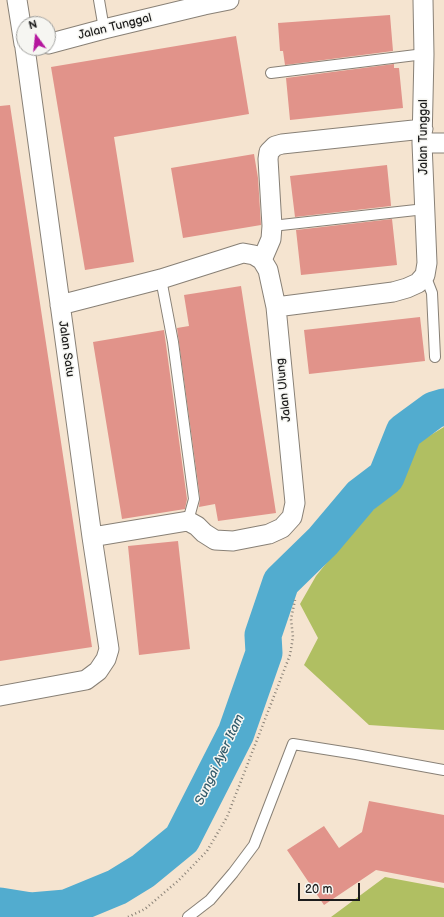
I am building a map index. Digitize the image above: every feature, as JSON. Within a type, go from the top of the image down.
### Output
[{"type":"street","name":"Jalan Satu","points":[[17,0],[20,16]]},
{"type":"street","name":"Jalan Tunggal","points":[[56,42],[104,29],[229,0]]},
{"type":"street","name":"Jalan Tunggal","points":[[423,0],[424,54],[422,136],[427,263],[425,275]]},
{"type":"street","name":"Jalan Satu","points":[[0,696],[86,680],[98,671],[106,659],[109,649],[60,305],[28,56]]},
{"type":"street","points":[[60,305],[161,279],[243,254],[254,255],[262,260],[271,239],[272,226],[268,160],[269,152],[275,146],[282,144],[422,136],[444,143]]},
{"type":"street","name":"Jalan Ulung","points":[[188,521],[215,540],[233,541],[269,534],[282,528],[292,517],[295,504],[276,307],[268,270],[262,260]]},
{"type":"street","points":[[276,307],[393,292],[418,283],[425,275]]},
{"type":"street","points":[[92,537],[188,521]]},
{"type":"lane","points":[[99,0],[104,29]]},
{"type":"lane","points":[[270,73],[424,54]]},
{"type":"lane","points":[[272,226],[425,209]]},
{"type":"lane","name":"Jalan Tunggal","points":[[425,275],[432,293],[435,357]]},
{"type":"lane","points":[[161,279],[172,342],[194,499],[188,521]]},
{"type":"lane","points":[[188,917],[210,900],[254,845],[293,744],[444,770]]},
{"type":"path","points":[[128,917],[145,909],[180,880],[206,851],[227,818],[290,655],[292,637],[291,619],[295,600]]},
{"type":"green space","points":[[444,427],[444,730],[369,725],[304,665],[318,638],[300,604],[316,576],[362,519],[401,486],[414,445]]},
{"type":"green space","points":[[385,877],[444,888],[444,917],[331,917]]},
{"type":"building","points":[[390,15],[393,51],[285,65],[283,51],[280,51],[278,23]]},
{"type":"building","points":[[236,36],[249,114],[114,137],[134,262],[85,270],[51,67]]},
{"type":"building","points":[[394,64],[394,68],[399,68],[403,108],[290,120],[286,78]]},
{"type":"building","points":[[10,105],[92,647],[0,661],[0,106]]},
{"type":"building","points":[[254,154],[258,178],[261,225],[183,238],[171,168]]},
{"type":"building","points":[[387,165],[391,206],[295,217],[290,176]]},
{"type":"building","points":[[392,219],[397,265],[301,275],[296,230]]},
{"type":"building","points":[[241,286],[276,513],[218,521],[215,504],[199,507],[200,498],[177,328],[189,326],[184,295]]},
{"type":"building","points":[[420,317],[425,361],[309,374],[304,330]]},
{"type":"building","points":[[164,330],[187,499],[185,509],[122,519],[93,342]]},
{"type":"building","points":[[178,541],[190,649],[139,655],[128,546]]},
{"type":"building","points":[[369,801],[444,815],[444,883],[376,870],[324,905],[287,850],[324,826],[339,848],[362,832]]},
{"type":"waterway","name":"Sungai Ayer Itam","points":[[0,906],[31,911],[66,908],[117,887],[143,871],[182,839],[236,733],[264,653],[263,635],[281,582],[323,541],[361,496],[386,477],[404,432],[434,410],[444,407]]}]
